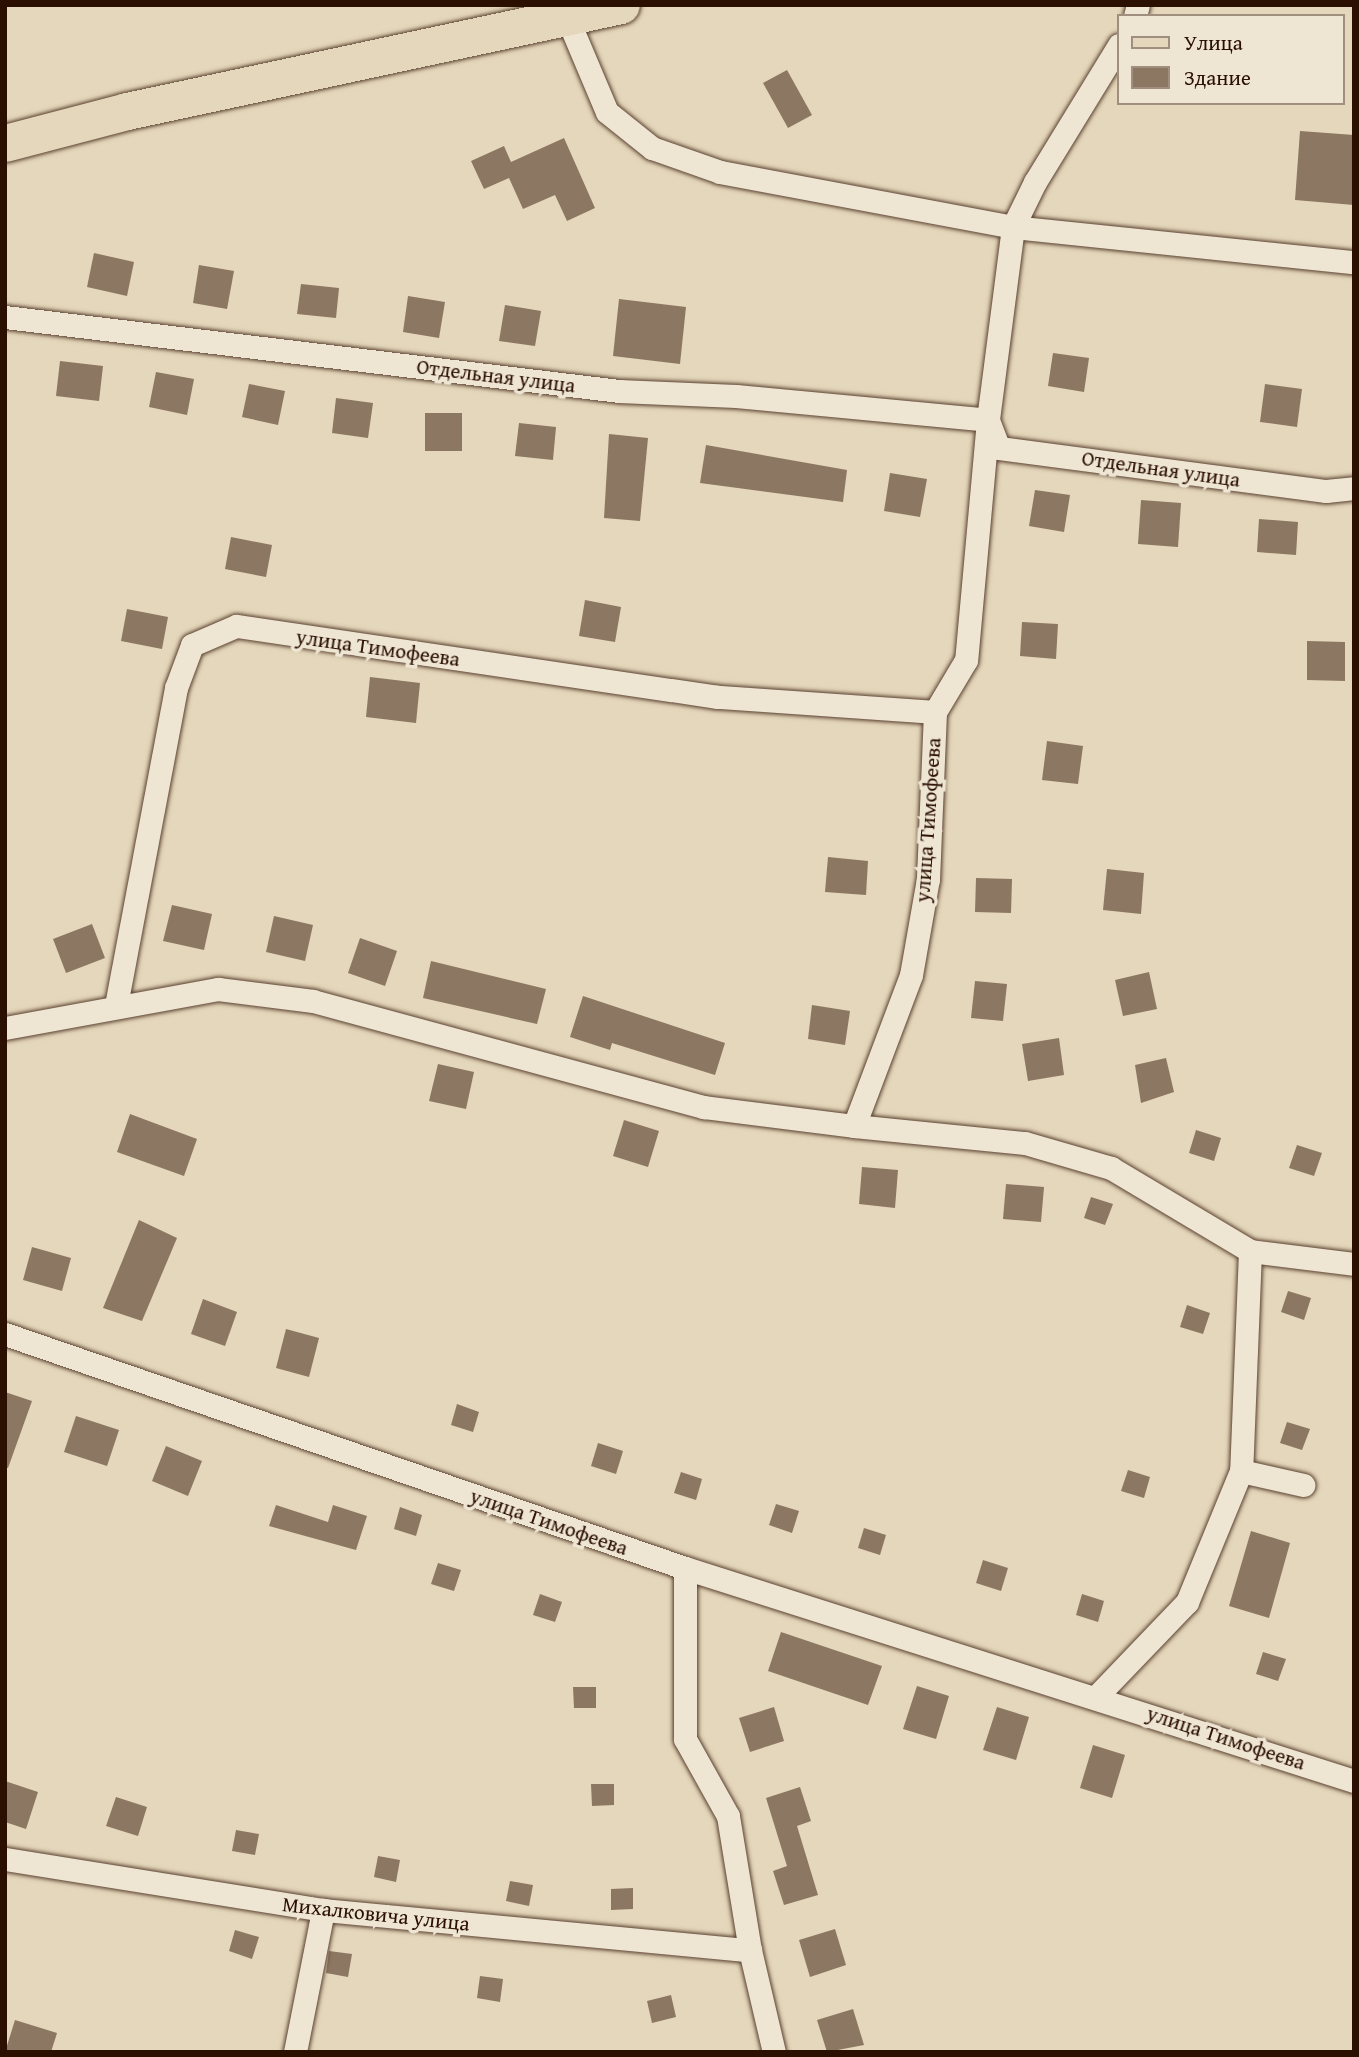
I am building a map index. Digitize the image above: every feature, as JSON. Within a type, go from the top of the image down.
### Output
[{"type":"main road","points":[[5,142],[566,15],[621,5]]},
{"type":"street","points":[[566,15],[607,112],[652,148],[720,172],[1013,227],[1354,262]]},
{"type":"street","points":[[988,420],[1013,227],[1035,181],[1118,47]]},
{"type":"street","name":"Отдельная улица","points":[[5,317],[619,391],[736,396],[988,420],[999,447],[1326,491],[1354,488]]},
{"type":"street","name":"улица Тимофеева","points":[[854,1126],[911,975],[928,879],[935,712],[966,660],[988,420]]},
{"type":"street","name":"улица Тимофеева","points":[[116,1006],[177,688],[192,645],[236,626],[718,697],[935,712]]},
{"type":"street","points":[[5,1028],[218,989],[313,1001],[704,1107],[854,1126],[1025,1143],[1111,1168],[1250,1251],[1354,1264]]},
{"type":"street","points":[[1097,1696],[1187,1602],[1241,1471],[1250,1251]]},
{"type":"street","name":"улица Тимофеева","points":[[5,1334],[685,1568],[1097,1696],[1354,1780]]},
{"type":"street","points":[[1241,1471],[1303,1485]]},
{"type":"street","points":[[685,1568],[685,1738],[727,1816],[750,1950],[774,2052]]},
{"type":"street","name":"Михалковича улица","points":[[5,1859],[323,1910],[750,1950]]},
{"type":"street","points":[[295,2052],[323,1910]]},
{"type":"building","points":[[787,70],[812,115],[788,128],[763,83]]},
{"type":"building","points":[[1300,131],[1354,135],[1354,205],[1295,200]]},
{"type":"building","points":[[564,138],[595,208],[567,221],[555,195],[523,209],[509,178],[484,189],[471,161],[504,146],[511,162]]},
{"type":"building","points":[[94,253],[134,262],[127,296],[87,287]]},
{"type":"building","points":[[199,265],[234,271],[227,309],[193,303]]},
{"type":"building","points":[[301,284],[339,288],[336,318],[297,314]]},
{"type":"building","points":[[408,296],[445,302],[439,338],[403,332]]},
{"type":"building","points":[[619,299],[686,307],[680,364],[613,356]]},
{"type":"building","points":[[505,305],[541,311],[535,346],[499,341]]},
{"type":"building","points":[[1053,353],[1089,358],[1084,392],[1048,386]]},
{"type":"building","points":[[60,361],[103,366],[99,401],[56,396]]},
{"type":"building","points":[[156,372],[194,379],[187,415],[149,407]]},
{"type":"building","points":[[249,384],[285,391],[278,425],[242,417]]},
{"type":"building","points":[[1265,384],[1302,389],[1297,427],[1260,422]]},
{"type":"building","points":[[336,398],[373,403],[368,438],[332,433]]},
{"type":"building","points":[[425,413],[462,413],[462,451],[425,451]]},
{"type":"building","points":[[519,423],[556,427],[553,460],[515,456]]},
{"type":"building","points":[[609,434],[648,438],[640,521],[604,518]]},
{"type":"building","points":[[706,445],[847,470],[843,502],[700,483]]},
{"type":"building","points":[[890,473],[927,479],[920,517],[884,511]]},
{"type":"building","points":[[1035,490],[1070,495],[1064,532],[1029,526]]},
{"type":"building","points":[[1141,500],[1181,503],[1178,547],[1138,544]]},
{"type":"building","points":[[1259,519],[1298,522],[1296,555],[1257,552]]},
{"type":"building","points":[[231,537],[272,545],[266,577],[225,569]]},
{"type":"building","points":[[585,600],[621,607],[615,642],[579,636]]},
{"type":"building","points":[[127,609],[168,617],[162,649],[121,641]]},
{"type":"building","points":[[1022,622],[1058,624],[1056,659],[1020,656]]},
{"type":"building","points":[[1307,641],[1345,642],[1345,681],[1307,680]]},
{"type":"building","points":[[370,677],[420,683],[416,723],[366,717]]},
{"type":"building","points":[[1047,741],[1083,746],[1078,784],[1042,780]]},
{"type":"building","points":[[828,857],[868,861],[866,895],[825,892]]},
{"type":"building","points":[[1107,869],[1144,873],[1141,914],[1103,910]]},
{"type":"building","points":[[976,878],[1012,879],[1011,913],[975,912]]},
{"type":"building","points":[[172,905],[212,914],[204,950],[163,941]]},
{"type":"building","points":[[274,916],[313,925],[305,961],[266,952]]},
{"type":"building","points":[[92,924],[105,958],[66,973],[53,939]]},
{"type":"building","points":[[360,938],[397,951],[385,986],[348,973]]},
{"type":"building","points":[[431,961],[546,989],[537,1024],[423,998]]},
{"type":"building","points":[[1149,972],[1157,1009],[1123,1016],[1115,980]]},
{"type":"building","points":[[975,981],[1007,984],[1003,1021],[971,1018]]},
{"type":"building","points":[[583,996],[725,1043],[715,1075],[612,1043],[610,1050],[570,1037]]},
{"type":"building","points":[[812,1005],[850,1011],[845,1045],[808,1039]]},
{"type":"building","points":[[1059,1038],[1064,1075],[1028,1081],[1022,1044]]},
{"type":"building","points":[[1166,1058],[1174,1092],[1141,1103],[1135,1065]]},
{"type":"building","points":[[438,1064],[474,1072],[466,1109],[429,1101]]},
{"type":"building","points":[[130,1114],[197,1139],[184,1176],[117,1152]]},
{"type":"building","points":[[624,1120],[659,1131],[648,1167],[613,1156]]},
{"type":"building","points":[[1196,1130],[1221,1138],[1214,1161],[1189,1153]]},
{"type":"building","points":[[1297,1145],[1322,1153],[1314,1176],[1289,1168]]},
{"type":"building","points":[[862,1167],[898,1170],[895,1208],[859,1204]]},
{"type":"building","points":[[1006,1184],[1044,1187],[1041,1222],[1003,1219]]},
{"type":"building","points":[[1091,1197],[1113,1204],[1105,1225],[1084,1218]]},
{"type":"building","points":[[139,1220],[177,1238],[142,1321],[103,1308]]},
{"type":"building","points":[[32,1247],[71,1258],[62,1291],[23,1280]]},
{"type":"building","points":[[1288,1291],[1311,1298],[1304,1320],[1281,1312]]},
{"type":"building","points":[[203,1299],[237,1312],[225,1346],[191,1334]]},
{"type":"building","points":[[1187,1305],[1210,1313],[1203,1334],[1180,1327]]},
{"type":"building","points":[[286,1329],[319,1338],[309,1377],[276,1368]]},
{"type":"building","points":[[5,1392],[32,1401],[8,1468],[5,1467]]},
{"type":"building","points":[[457,1404],[479,1412],[473,1432],[451,1425]]},
{"type":"building","points":[[76,1416],[119,1430],[107,1466],[64,1452]]},
{"type":"building","points":[[1287,1422],[1310,1429],[1302,1450],[1280,1443]]},
{"type":"building","points":[[598,1443],[623,1451],[616,1474],[591,1466]]},
{"type":"building","points":[[166,1446],[202,1461],[188,1496],[152,1481]]},
{"type":"building","points":[[1128,1470],[1150,1477],[1144,1498],[1121,1491]]},
{"type":"building","points":[[681,1472],[702,1479],[696,1500],[674,1493]]},
{"type":"building","points":[[776,1504],[799,1511],[792,1533],[769,1525]]},
{"type":"building","points":[[276,1505],[328,1522],[333,1505],[367,1516],[356,1550],[269,1526]]},
{"type":"building","points":[[400,1507],[422,1515],[416,1536],[394,1529]]},
{"type":"building","points":[[864,1528],[886,1535],[880,1555],[858,1548]]},
{"type":"building","points":[[1251,1531],[1290,1543],[1269,1618],[1229,1606]]},
{"type":"building","points":[[983,1560],[1008,1568],[1001,1591],[976,1583]]},
{"type":"building","points":[[438,1563],[461,1570],[454,1591],[431,1584]]},
{"type":"building","points":[[540,1594],[562,1602],[555,1622],[533,1615]]},
{"type":"building","points":[[1082,1594],[1104,1601],[1098,1622],[1076,1615]]},
{"type":"building","points":[[781,1632],[882,1666],[868,1705],[768,1671]]},
{"type":"building","points":[[1263,1652],[1286,1659],[1278,1681],[1256,1674]]},
{"type":"building","points":[[917,1686],[949,1696],[936,1739],[903,1729]]},
{"type":"building","points":[[573,1687],[596,1687],[596,1708],[574,1708]]},
{"type":"building","points":[[774,1707],[784,1741],[750,1752],[739,1718]]},
{"type":"building","points":[[997,1707],[1029,1717],[1016,1760],[983,1750]]},
{"type":"building","points":[[1093,1745],[1125,1755],[1112,1798],[1080,1788]]},
{"type":"building","points":[[5,1781],[38,1792],[26,1829],[5,1822]]},
{"type":"building","points":[[591,1784],[614,1784],[614,1805],[592,1806]]},
{"type":"building","points":[[800,1787],[811,1821],[797,1826],[818,1895],[784,1905],[773,1871],[787,1866],[766,1798]]},
{"type":"building","points":[[116,1797],[147,1807],[138,1836],[106,1826]]},
{"type":"building","points":[[236,1830],[259,1834],[255,1855],[232,1851]]},
{"type":"building","points":[[378,1856],[400,1860],[396,1882],[374,1877]]},
{"type":"building","points":[[510,1881],[533,1885],[529,1906],[506,1901]]},
{"type":"building","points":[[633,1888],[633,1909],[611,1910],[611,1889]]},
{"type":"building","points":[[835,1929],[846,1965],[810,1977],[799,1940]]},
{"type":"building","points":[[235,1930],[259,1937],[252,1959],[229,1951]]},
{"type":"building","points":[[329,1951],[352,1954],[348,1977],[326,1973]]},
{"type":"building","points":[[480,1976],[503,1979],[500,2002],[477,1998]]},
{"type":"building","points":[[671,1995],[676,2017],[652,2023],[647,2001]]},
{"type":"building","points":[[853,2009],[864,2045],[827,2052],[817,2020]]},
{"type":"building","points":[[15,2020],[57,2033],[51,2052],[5,2052]]}]
